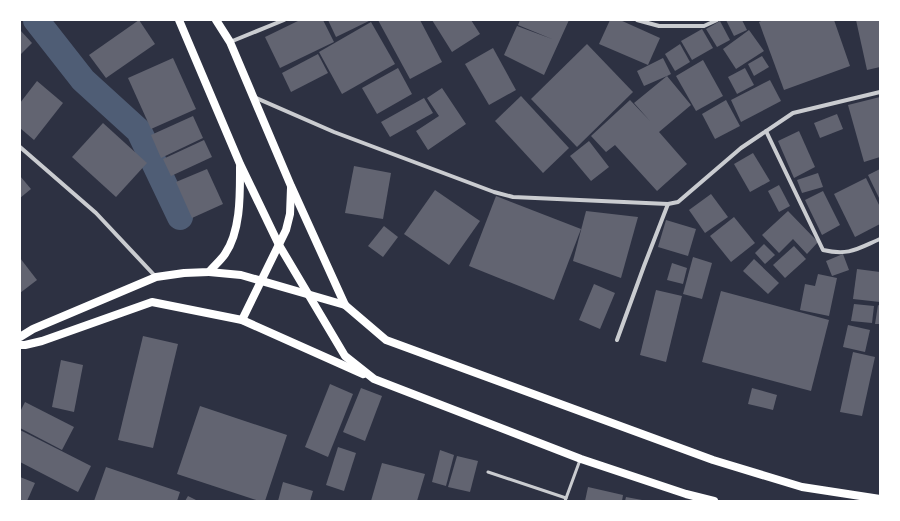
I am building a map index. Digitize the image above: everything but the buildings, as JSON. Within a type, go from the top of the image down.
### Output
[{"type":"main road","points":[[178,20],[240,164],[279,245],[345,356],[374,379]]},
{"type":"main road","points":[[216,20],[230,42],[291,186],[345,305],[386,340],[713,460],[802,487],[880,499]]},
{"type":"main road","points":[[209,272],[226,253],[236,229],[240,198],[240,164]]},
{"type":"main road","points":[[242,320],[286,230],[290,214],[291,186]]},
{"type":"main road","points":[[20,337],[33,329],[156,277],[184,273],[209,272],[241,275],[345,305]]},
{"type":"main road","points":[[20,345],[42,341],[152,302],[242,320],[374,379],[580,459],[686,494],[714,501]]},
{"type":"street","points":[[230,42],[284,20]]},
{"type":"street","points":[[637,20],[659,26],[704,26],[717,20]]},
{"type":"street","points":[[254,97],[334,132],[494,192],[513,197],[668,204],[678,202],[741,148],[793,113],[880,92]]},
{"type":"street","points":[[766,131],[823,250],[836,253],[848,252],[880,239]]},
{"type":"street","points":[[20,147],[96,213],[156,277]]},
{"type":"street","points":[[617,340],[668,204]]},
{"type":"lane","points":[[488,472],[566,499],[580,459]]},
{"type":"waterway","points":[[36,20],[83,80],[139,131],[180,217]]}]
